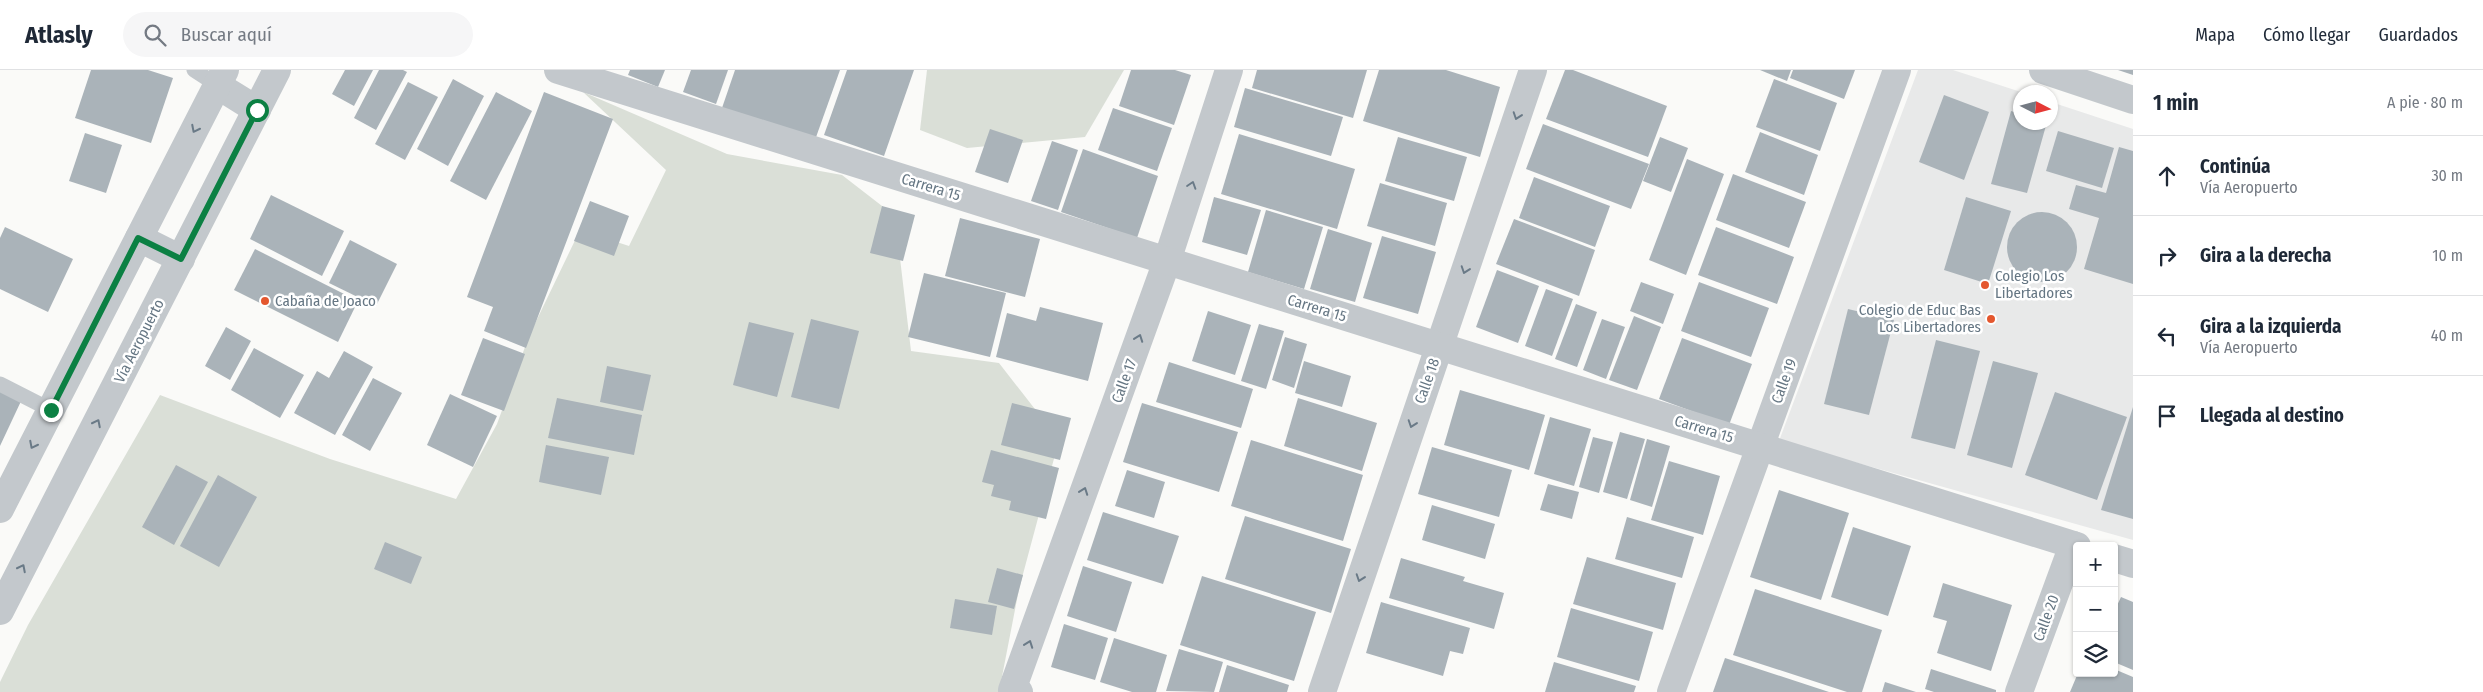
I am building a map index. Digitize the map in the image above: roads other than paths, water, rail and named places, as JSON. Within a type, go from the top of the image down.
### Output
[{"type":"street","name":"Vía Aeropuerto","points":[[0,611],[277,70]]},
{"type":"street","name":"Carrera 15","points":[[558,70],[2073,545]]},
{"type":"street","name":"Calle 17","points":[[1015,691],[1167,261],[1229,70]]},
{"type":"street","name":"Calle 18","points":[[1322,692],[1533,70]]},
{"type":"street","name":"Calle 19","points":[[1671,692],[1897,70]]},
{"type":"street","points":[[2043,70],[2133,100]]},
{"type":"street","points":[[0,509],[221,78],[257,110]]},
{"type":"street","points":[[138,238],[181,259]]},
{"type":"street","name":"Calle 20","points":[[2019,692],[2073,551]]},
{"type":"street","points":[[2118,559],[2133,564]]},
{"type":"lane","points":[[194,70],[221,78]]},
{"type":"lane","points":[[0,384],[51,410]]},
{"type":"place","name":"Colegio Los Libertadores","points":[[1985,285]]},
{"type":"place","name":"Cabaña de Joaco","points":[[265,301]]},
{"type":"place","name":"Colegio de Educ Bas Los Libertadores","points":[[1991,319]]}]
